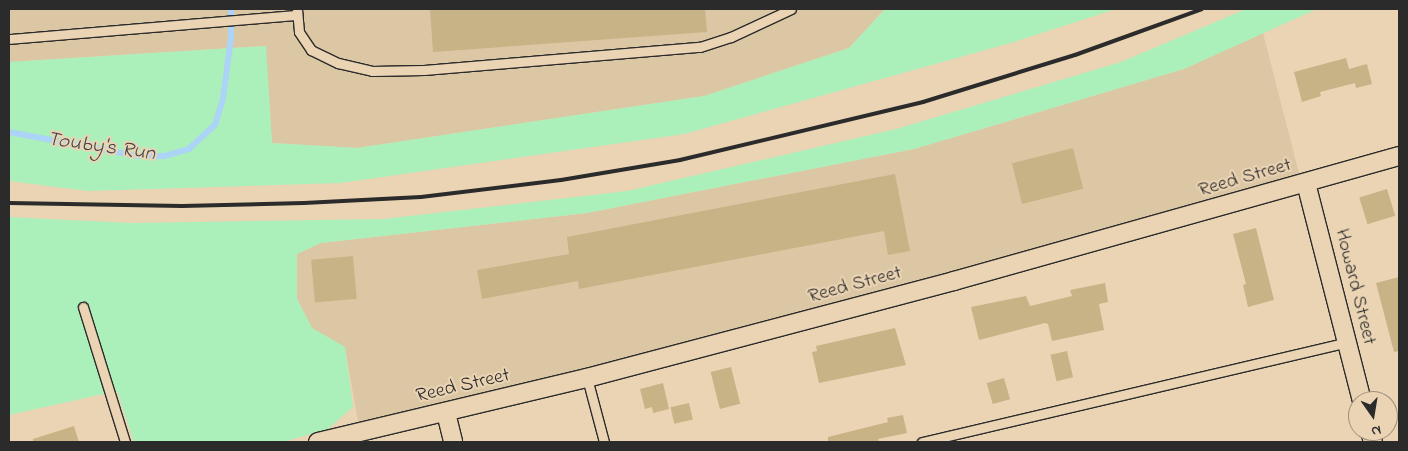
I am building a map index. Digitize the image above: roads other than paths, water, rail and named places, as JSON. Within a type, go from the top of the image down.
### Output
[{"type":"street","name":"Reed Street","points":[[318,442],[587,378],[954,281],[1399,156]]},
{"type":"street","name":"Howard Street","points":[[1306,183],[1359,391]]},
{"type":"street","points":[[446,413],[453,442]]},
{"type":"lane","points":[[9,39],[263,18],[297,12],[299,32],[311,50],[352,67],[392,71],[700,47],[731,37],[791,9]]},
{"type":"lane","points":[[83,307],[125,442]]},
{"type":"lane","points":[[922,442],[1347,342]]},
{"type":"lane","points":[[587,378],[604,442]]},
{"type":"waterway","name":"Touby's Run","points":[[9,132],[138,156],[165,156],[189,149],[215,125],[223,98],[231,38],[231,9]]},
{"type":"railway","points":[[9,203],[182,206],[304,203],[421,197],[561,180],[680,160],[923,102],[1075,55],[1202,9]]}]
